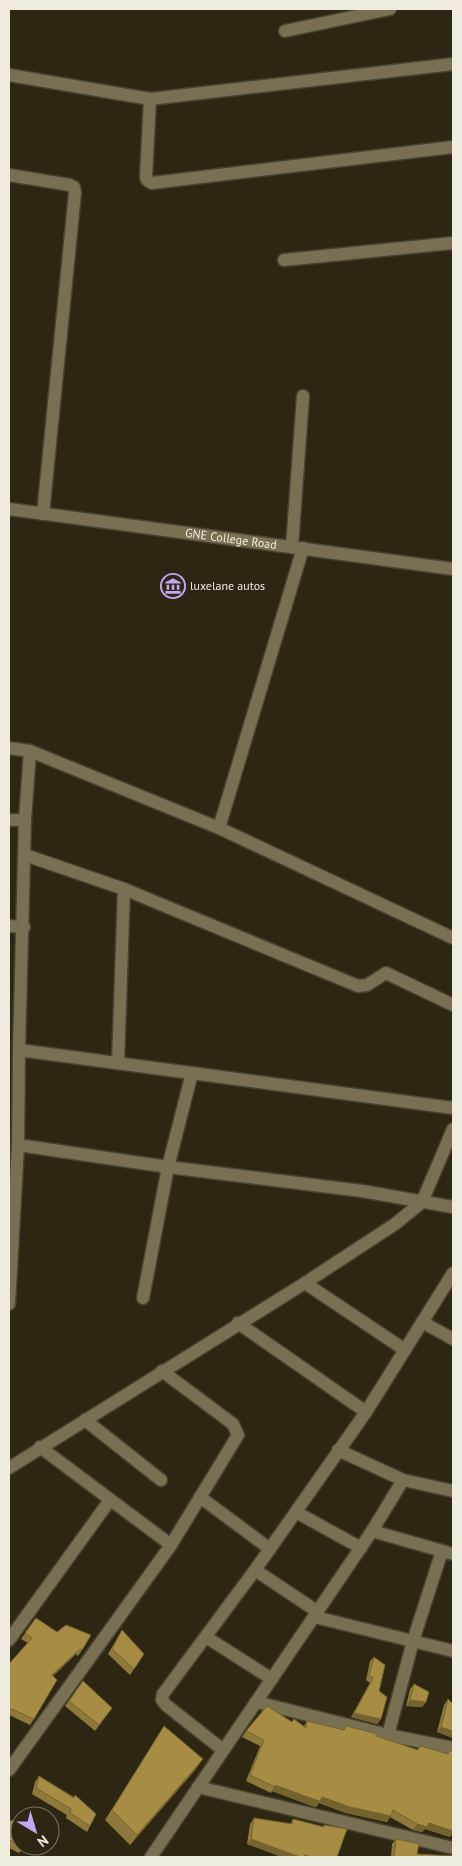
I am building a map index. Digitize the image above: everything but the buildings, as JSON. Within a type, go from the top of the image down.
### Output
[{"type":"street","points":[[285,32],[390,9]]},
{"type":"street","points":[[9,75],[150,98],[453,64]]},
{"type":"street","points":[[150,98],[146,176],[147,180],[152,183],[453,147]]},
{"type":"street","points":[[9,175],[70,185],[74,187],[75,193],[43,514]]},
{"type":"street","points":[[284,260],[453,243]]},
{"type":"street","points":[[218,828],[298,547],[303,396]]},
{"type":"street","name":"GNE College Road","points":[[9,509],[453,569]]},
{"type":"street","points":[[9,748],[30,751],[218,828],[453,938]]},
{"type":"street","points":[[9,1304],[12,1179],[18,1145],[19,1050],[15,979],[24,926],[25,820],[30,751]]},
{"type":"street","points":[[9,820],[25,820]]},
{"type":"street","points":[[25,856],[124,889],[358,986],[367,985],[386,973],[453,1005]]},
{"type":"street","points":[[118,1063],[124,889]]},
{"type":"street","points":[[9,926],[24,926]]},
{"type":"street","points":[[19,1050],[453,1108]]},
{"type":"street","points":[[143,1298],[168,1167],[192,1073]]},
{"type":"street","points":[[9,1468],[238,1323],[305,1283],[395,1224],[422,1202],[448,1152],[453,1129]]},
{"type":"street","points":[[18,1145],[168,1167],[362,1191],[453,1207]]},
{"type":"street","points":[[223,1750],[162,1700],[164,1694],[255,1570],[366,1412],[453,1273]]},
{"type":"street","points":[[305,1283],[405,1350]]},
{"type":"street","points":[[422,1322],[453,1339]]},
{"type":"street","points":[[238,1323],[366,1412]]},
{"type":"street","points":[[9,1770],[170,1545],[238,1435],[233,1424],[162,1371]]},
{"type":"street","points":[[85,1420],[161,1480]]},
{"type":"street","points":[[40,1447],[170,1545]]},
{"type":"street","points":[[338,1450],[403,1480],[453,1491]]},
{"type":"street","points":[[151,1857],[361,1548],[403,1480]]},
{"type":"street","points":[[200,1498],[270,1549]]},
{"type":"street","points":[[9,1640],[110,1500]]},
{"type":"street","points":[[296,1512],[361,1548]]},
{"type":"street","points":[[372,1531],[448,1552],[413,1642],[388,1735]]},
{"type":"street","points":[[255,1570],[316,1614],[413,1642],[453,1651]]},
{"type":"street","points":[[206,1637],[272,1679]]},
{"type":"street","points":[[256,1702],[388,1735],[453,1748]]},
{"type":"street","points":[[198,1787],[453,1848]]},
{"type":"place","name":"luxelane autos","points":[[173,586]]}]
